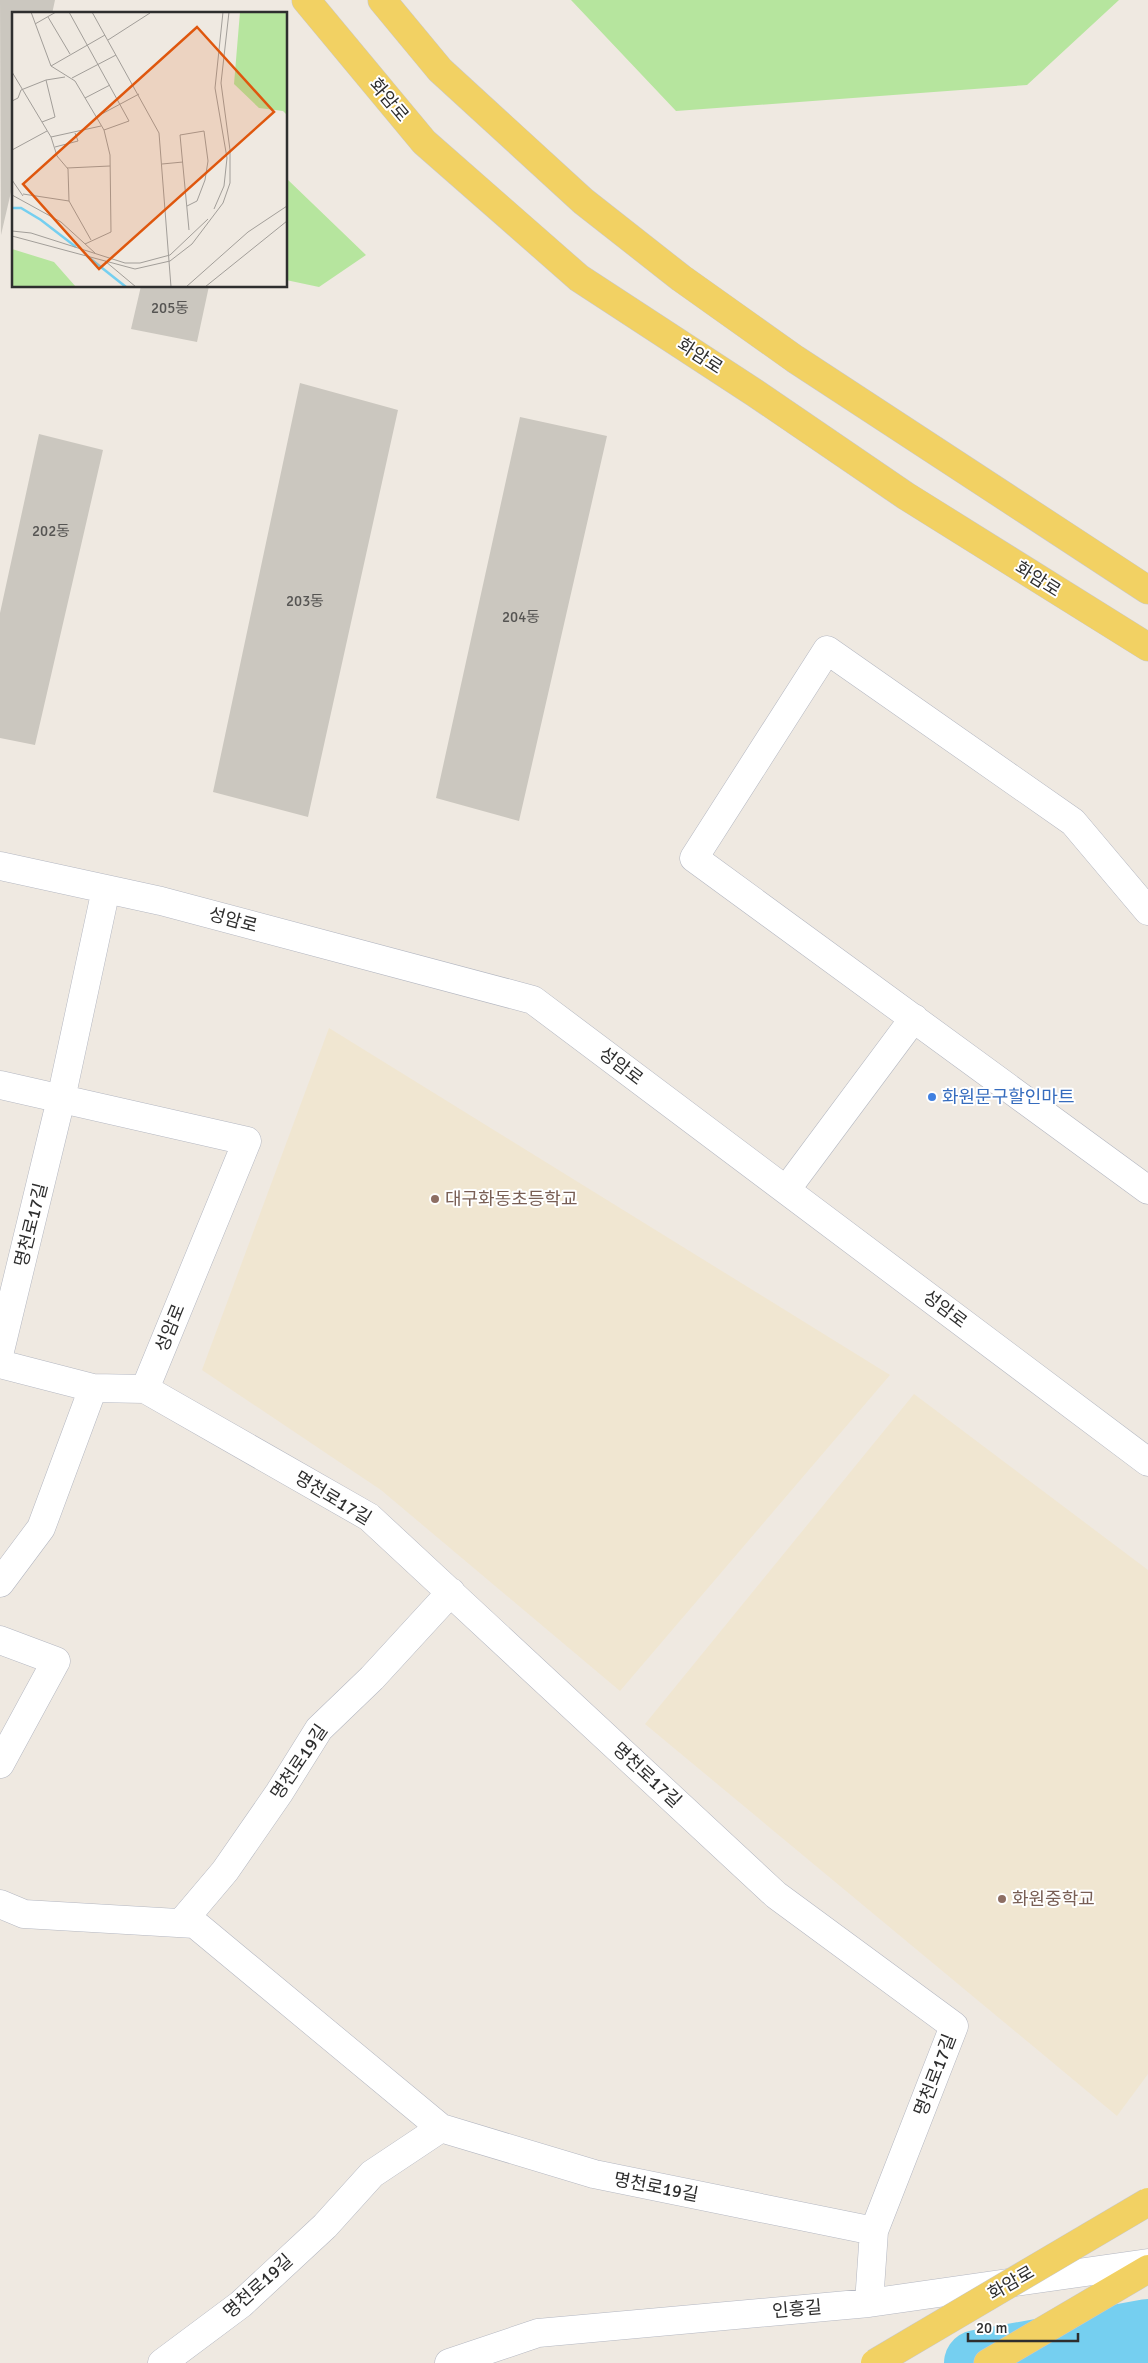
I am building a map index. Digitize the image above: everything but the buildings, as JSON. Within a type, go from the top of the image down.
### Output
[{"type":"main road","name":"화암로","points":[[306,0],[424,142],[579,278],[755,393],[906,496],[1148,647]]},
{"type":"main road","points":[[382,0],[440,70],[583,201],[680,278],[803,365],[1148,590]]},
{"type":"main road","name":"화암로","points":[[875,2363],[1148,2202]]},
{"type":"main road","points":[[988,2363],[1148,2269]]},
{"type":"street","points":[[1148,911],[1073,822],[827,650],[694,858],[1148,1190]]},
{"type":"street","name":"성암로","points":[[0,866],[161,901],[533,1000],[1148,1462]]},
{"type":"street","name":"명천로17길","points":[[0,1351],[61,1099],[106,889]]},
{"type":"street","points":[[786,1190],[914,1018]]},
{"type":"street","name":"성암로","points":[[0,1085],[247,1141],[145,1389]]},
{"type":"street","name":"명천로17길","points":[[0,1364],[93,1388],[145,1389],[369,1517],[776,1895],[954,2026],[874,2231],[869,2303]]},
{"type":"street","points":[[0,1583],[41,1528],[93,1388]]},
{"type":"street","name":"명천로19길","points":[[181,1923],[226,1871],[319,1728],[372,1678],[451,1592]]},
{"type":"street","points":[[0,1640],[56,1661],[0,1764]]},
{"type":"street","name":"명천로19길","points":[[0,1904],[24,1914],[195,1924],[442,2128],[594,2174],[874,2231]]},
{"type":"street","name":"명천로19길","points":[[162,2363],[241,2304],[324,2226],[372,2174],[442,2128]]},
{"type":"street","name":"인흥길","points":[[449,2363],[538,2333],[869,2303],[1148,2263]]},
{"type":"shaded area","name":"대구화동초등학교","points":[[329,1028],[890,1375],[620,1691],[381,1490],[202,1370]]},
{"type":"shaded area","name":"화원중학교","points":[[914,1394],[1148,1570],[1148,2074],[1117,2116],[645,1724]]},
{"type":"green space","points":[[571,0],[1119,0],[1027,85],[676,111]]},
{"type":"green space","points":[[288,180],[366,255],[319,287],[288,280]]},
{"type":"waterway","points":[[977,2363],[1148,2332]]},
{"type":"place","name":"화원문구할인마트","points":[[932,1097]]},
{"type":"place","name":"대구화동초등학교","points":[[435,1199]]},
{"type":"place","name":"화원중학교","points":[[1002,1899]]}]
